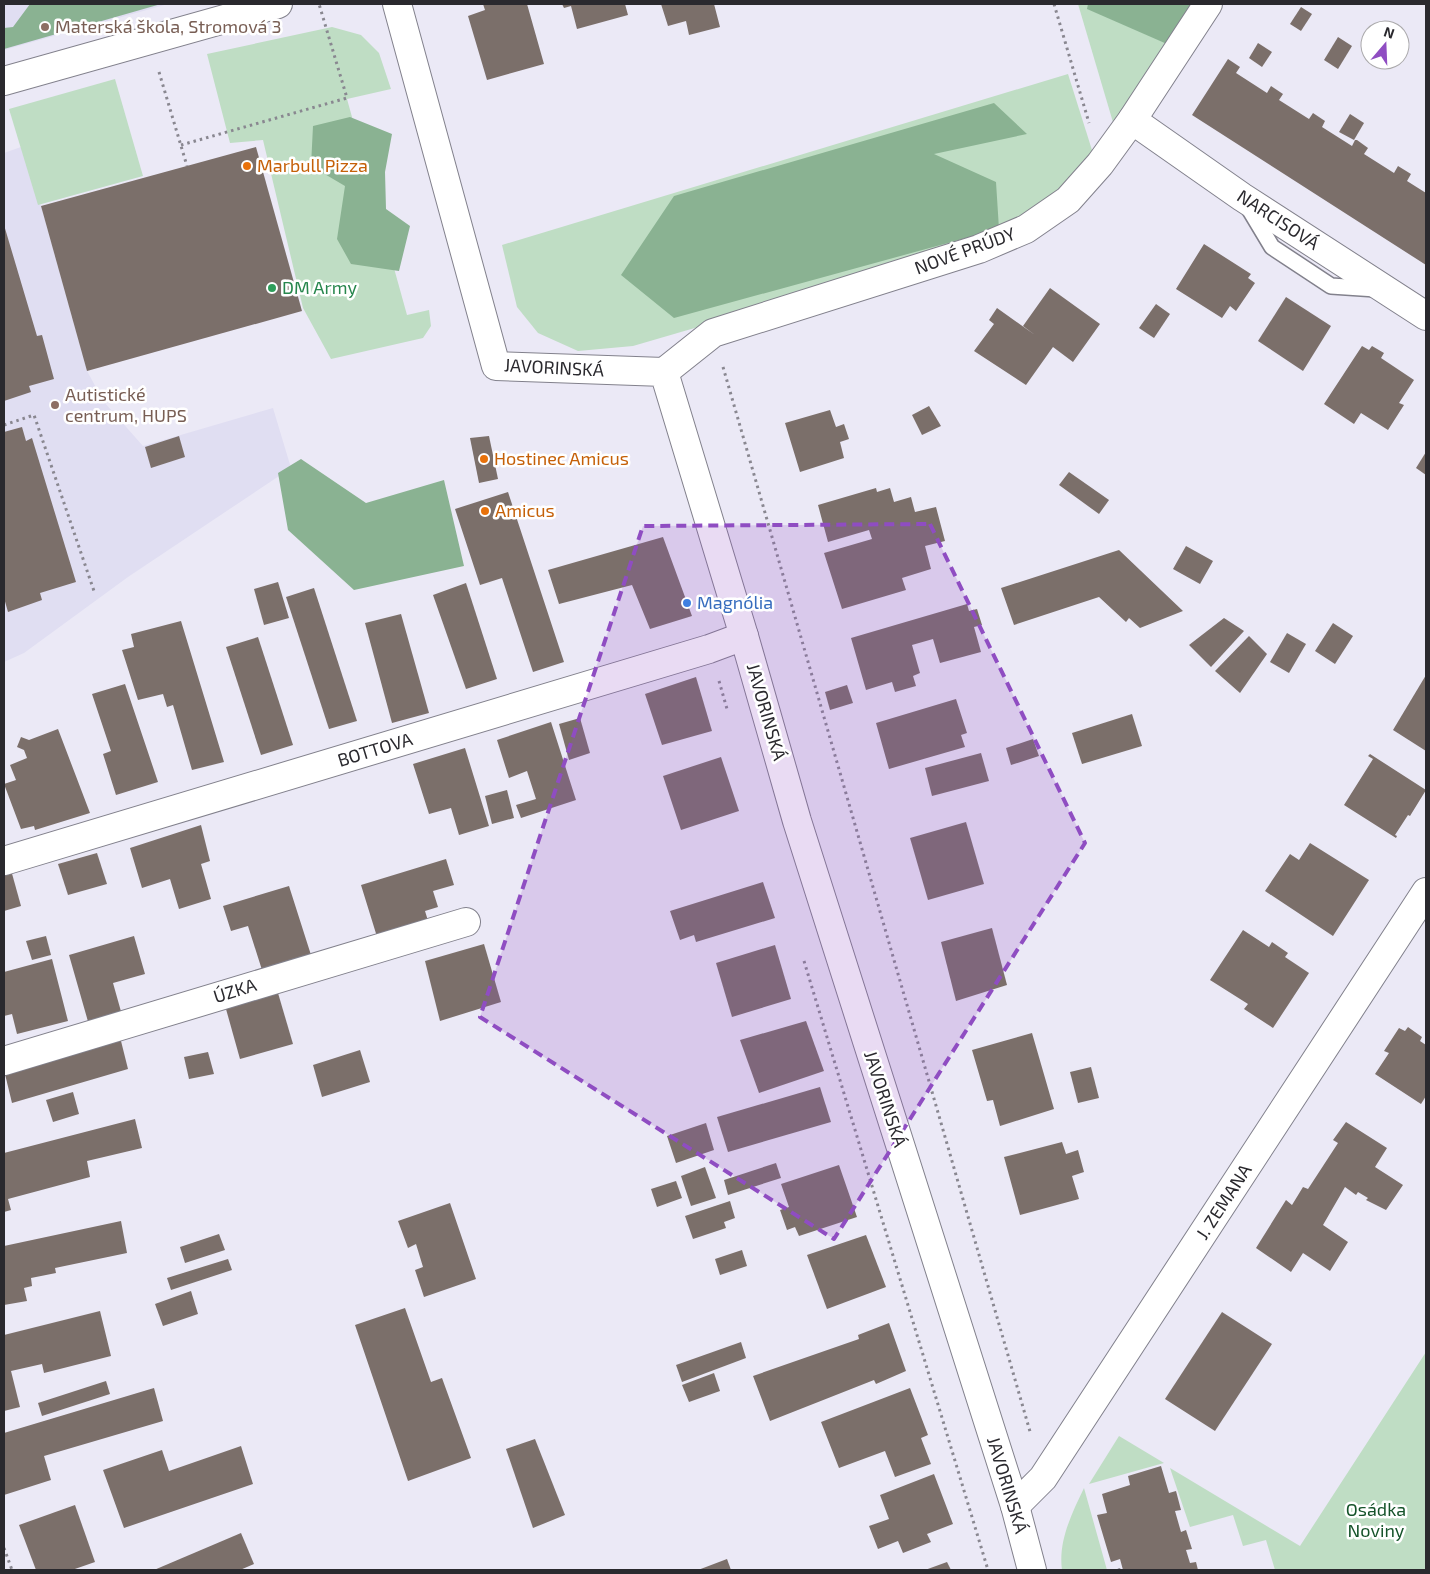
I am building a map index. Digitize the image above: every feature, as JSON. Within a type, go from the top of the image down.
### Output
[{"type":"street","points":[[4,81],[275,4]]},
{"type":"street","name":"JAVORINSKÁ","points":[[397,4],[496,366],[664,372],[744,636],[797,821],[1014,1506],[1032,1570]]},
{"type":"street","name":"NOVÉ PRÚDY","points":[[664,372],[713,333],[979,249],[1026,229],[1068,200],[1100,164],[1132,120],[1208,4]]},
{"type":"street","name":"NARCISOVÁ","points":[[1132,120],[1242,197],[1426,316]]},
{"type":"street","name":"BOTTOVA","points":[[4,861],[709,650],[744,636]]},
{"type":"street","name":"J. ZEMANA","points":[[1014,1506],[1044,1478],[1426,892]]},
{"type":"street","name":"ÚZKA","points":[[4,1061],[466,922]]},
{"type":"path","points":[[181,146],[347,98],[319,4]]},
{"type":"path","points":[[1054,4],[1100,164]]},
{"type":"path","points":[[149,40],[187,166]]},
{"type":"path","points":[[713,333],[1044,1478]]},
{"type":"path","points":[[4,425],[34,415],[95,594]]},
{"type":"path","points":[[709,650],[730,716]]},
{"type":"path","points":[[801,953],[988,1570]]},
{"type":"path","points":[[4,1548],[12,1570]]},
{"type":"path","points":[[1118,1570],[1123,1569]]},
{"type":"highlighted area","points":[[930,524],[1085,843],[834,1239],[480,1017],[643,526]]},
{"type":"shaded area","name":"Materská škola, Stromová 3","points":[[4,4],[168,4],[4,50]]},
{"type":"shaded area","name":"Autistické centrum, HUPS","points":[[21,147],[41,206],[87,371],[104,402],[143,446],[273,408],[291,468],[128,577],[24,653],[4,662],[4,153]]},
{"type":"green space","name":"Materská škola, Stromová 3","points":[[30,4],[161,4],[4,49],[4,28],[13,27]]},
{"type":"green space","points":[[1078,4],[1195,4],[1115,129]]},
{"type":"green space","points":[[1088,4],[1197,4],[1167,44],[1087,9]]},
{"type":"green space","points":[[332,27],[361,35],[379,53],[391,89],[347,99],[407,315],[429,310],[431,326],[423,338],[331,359],[303,308],[263,140],[230,143],[207,54]]},
{"type":"green space","points":[[1068,74],[1097,166],[1010,236],[633,346],[578,351],[538,333],[517,307],[502,245]]},
{"type":"green space","points":[[115,79],[143,176],[38,205],[9,109]]},
{"type":"green space","points":[[994,103],[1027,134],[934,154],[996,182],[999,229],[674,318],[621,275],[674,196]]},
{"type":"green space","points":[[350,117],[392,134],[385,172],[386,209],[410,226],[399,271],[351,264],[337,239],[345,186],[311,166],[313,126]]},
{"type":"green space","points":[[301,459],[366,503],[444,480],[464,566],[354,590],[288,530],[278,473]]},
{"type":"green space","name":"Osádka Noviny","points":[[1426,1352],[1426,1570],[1275,1570],[1266,1540],[1243,1546],[1233,1515],[1190,1527],[1170,1468],[1300,1546]]},
{"type":"green space","points":[[1119,1436],[1164,1463],[1089,1484]]},
{"type":"green space","points":[[1084,1488],[1107,1570],[1062,1570],[1061,1559],[1064,1538]]},
{"type":"building","points":[[483,4],[527,4],[544,64],[487,80],[468,16],[485,10]]},
{"type":"building","points":[[562,4],[625,4],[628,15],[577,29],[571,6],[564,8]]},
{"type":"building","points":[[661,4],[714,4],[720,27],[689,35],[686,21],[668,26]]},
{"type":"building","points":[[1301,7],[1312,14],[1301,31],[1290,24]]},
{"type":"building","points":[[1338,37],[1352,46],[1338,69],[1324,60]]},
{"type":"building","points":[[1258,43],[1272,52],[1262,67],[1249,58]]},
{"type":"building","points":[[1228,59],[1240,67],[1236,73],[1267,93],[1271,86],[1283,94],[1279,100],[1309,119],[1313,113],[1325,121],[1322,127],[1352,146],[1355,140],[1357,140],[1368,148],[1364,154],[1394,173],[1398,166],[1411,174],[1407,181],[1426,193],[1426,265],[1192,115]]},
{"type":"building","points":[[1350,114],[1364,123],[1354,140],[1339,132]]},
{"type":"building","points":[[256,147],[302,311],[87,371],[41,206]]},
{"type":"building","points":[[4,225],[37,336],[42,335],[54,379],[29,386],[31,392],[4,401]]},
{"type":"building","points":[[1204,244],[1251,274],[1248,278],[1255,283],[1236,311],[1230,306],[1222,318],[1176,289]]},
{"type":"building","points":[[1050,288],[1100,324],[1073,362],[1053,347],[1026,385],[974,351],[994,324],[989,320],[997,308],[1035,335],[1023,326]]},
{"type":"building","points":[[1286,297],[1331,326],[1303,371],[1258,341]]},
{"type":"building","points":[[1156,304],[1170,314],[1154,338],[1139,328]]},
{"type":"building","points":[[1362,346],[1369,350],[1372,346],[1384,353],[1381,358],[1414,380],[1399,403],[1404,405],[1388,430],[1361,413],[1354,424],[1324,404]]},
{"type":"building","points":[[929,406],[941,426],[922,435],[912,415]]},
{"type":"building","points":[[830,410],[836,427],[844,424],[849,439],[840,442],[844,458],[800,472],[785,423]]},
{"type":"building","points":[[22,427],[26,441],[32,438],[76,582],[40,593],[42,600],[8,612],[4,598],[4,432]]},
{"type":"building","points":[[179,436],[185,457],[151,468],[145,447]]},
{"type":"building","name":"Hostinec Amicus","points":[[489,436],[498,479],[479,483],[470,438]]},
{"type":"building","points":[[1426,452],[1426,475],[1416,468]]},
{"type":"building","points":[[1069,472],[1109,500],[1099,514],[1059,485]]},
{"type":"building","points":[[876,488],[877,492],[890,488],[894,502],[911,497],[915,512],[936,507],[945,541],[925,546],[931,569],[902,578],[906,590],[842,609],[824,553],[872,539],[869,530],[828,542],[818,505]]},
{"type":"building","points":[[508,492],[564,662],[533,672],[502,578],[480,585],[455,509]]},
{"type":"building","points":[[663,537],[692,616],[650,629],[632,585],[559,604],[548,570]]},
{"type":"building","points":[[1186,546],[1213,561],[1200,584],[1173,569]]},
{"type":"building","points":[[1119,550],[1183,611],[1140,628],[1129,618],[1126,622],[1099,597],[1014,625],[1001,588]]},
{"type":"building","points":[[278,582],[289,618],[264,625],[254,589]]},
{"type":"building","points":[[466,583],[497,679],[466,689],[433,595]]},
{"type":"building","points":[[314,588],[357,721],[329,729],[286,597]]},
{"type":"building","points":[[967,604],[969,611],[977,609],[982,625],[974,627],[981,652],[940,663],[933,639],[912,645],[920,673],[913,676],[916,686],[895,692],[892,682],[866,690],[851,638]]},
{"type":"building","points":[[401,614],[429,713],[392,723],[365,623]]},
{"type":"building","points":[[1224,618],[1244,631],[1211,667],[1189,645]]},
{"type":"building","points":[[181,621],[224,762],[192,770],[173,705],[167,707],[163,694],[138,700],[122,650],[134,647],[131,634]]},
{"type":"building","points":[[1333,623],[1353,636],[1335,664],[1315,651]]},
{"type":"building","points":[[1287,633],[1306,644],[1289,673],[1270,662]]},
{"type":"building","points":[[1249,636],[1267,654],[1240,693],[1215,671]]},
{"type":"building","points":[[258,637],[293,745],[261,755],[226,647]]},
{"type":"building","points":[[1426,675],[1426,751],[1393,730]]},
{"type":"building","points":[[696,677],[712,731],[662,745],[645,694]]},
{"type":"building","points":[[125,684],[158,782],[116,795],[103,754],[111,751],[92,694]]},
{"type":"building","points":[[847,685],[853,703],[830,710],[825,692]]},
{"type":"building","points":[[956,699],[967,733],[961,735],[965,747],[889,769],[876,723]]},
{"type":"building","points":[[1132,714],[1142,746],[1082,764],[1072,733]]},
{"type":"building","points":[[580,718],[590,753],[569,760],[559,724]]},
{"type":"building","points":[[551,722],[576,800],[521,818],[516,805],[536,799],[527,771],[509,778],[497,740]]},
{"type":"building","points":[[58,729],[90,813],[35,830],[34,826],[21,829],[4,784],[16,780],[10,765],[27,758],[24,750],[17,747],[21,737],[29,740]]},
{"type":"building","points":[[1033,739],[1039,756],[1011,765],[1006,748]]},
{"type":"building","points":[[465,748],[489,826],[459,835],[451,808],[429,814],[413,764]]},
{"type":"building","points":[[981,753],[989,781],[932,796],[925,768]]},
{"type":"building","points":[[1370,754],[1426,790],[1410,816],[1408,815],[1395,835],[1397,836],[1396,838],[1344,805],[1373,759],[1368,756]]},
{"type":"building","points":[[721,757],[739,811],[681,830],[663,776]]},
{"type":"building","points":[[507,790],[514,818],[492,824],[485,796]]},
{"type":"building","points":[[966,822],[984,884],[928,900],[910,838]]},
{"type":"building","points":[[201,825],[210,861],[201,864],[211,899],[179,909],[170,879],[142,888],[130,848]]},
{"type":"building","points":[[1310,843],[1369,880],[1333,936],[1265,891],[1290,854],[1299,860]]},
{"type":"building","points":[[97,853],[107,884],[68,895],[58,864]]},
{"type":"building","points":[[446,859],[454,885],[433,891],[438,907],[425,911],[429,924],[378,940],[361,885]]},
{"type":"building","points":[[11,870],[21,906],[4,911],[4,872]]},
{"type":"building","points":[[763,882],[775,918],[696,942],[694,935],[680,940],[670,911]]},
{"type":"building","points":[[289,886],[311,955],[262,970],[248,926],[231,931],[223,906]]},
{"type":"building","points":[[992,928],[1007,985],[956,1001],[941,942]]},
{"type":"building","points":[[1243,930],[1269,947],[1272,942],[1288,953],[1285,957],[1309,973],[1273,1028],[1244,1009],[1248,1004],[1210,980]]},
{"type":"building","points":[[46,936],[51,955],[32,960],[26,941]]},
{"type":"building","points":[[134,936],[145,974],[113,983],[122,1015],[89,1025],[69,955]]},
{"type":"building","points":[[484,944],[501,1002],[440,1021],[425,961]]},
{"type":"building","points":[[775,945],[791,999],[732,1017],[716,963]]},
{"type":"building","points":[[52,959],[68,1021],[17,1034],[12,1014],[4,1016],[4,972]]},
{"type":"building","points":[[278,993],[293,1044],[240,1059],[226,1009]]},
{"type":"building","points":[[806,1021],[824,1071],[759,1093],[740,1040]]},
{"type":"building","points":[[1408,1027],[1422,1037],[1420,1041],[1426,1045],[1426,1096],[1421,1104],[1375,1074],[1389,1053],[1384,1051],[1399,1028],[1405,1031]]},
{"type":"building","points":[[119,1033],[128,1069],[12,1103],[4,1070]]},
{"type":"building","points":[[1032,1033],[1054,1109],[1000,1126],[993,1100],[987,1101],[972,1050]]},
{"type":"building","points":[[360,1050],[370,1082],[322,1097],[313,1065]]},
{"type":"building","points":[[208,1052],[214,1074],[189,1079],[184,1057]]},
{"type":"building","points":[[1091,1067],[1099,1098],[1078,1103],[1070,1072]]},
{"type":"building","points":[[820,1087],[831,1122],[728,1152],[717,1117]]},
{"type":"building","points":[[73,1092],[79,1114],[53,1122],[46,1100]]},
{"type":"building","points":[[135,1119],[142,1148],[87,1161],[90,1177],[8,1199],[11,1210],[4,1212],[4,1153]]},
{"type":"building","points":[[1346,1122],[1387,1148],[1375,1167],[1403,1185],[1386,1210],[1366,1200],[1368,1198],[1358,1192],[1356,1195],[1345,1187],[1323,1225],[1348,1242],[1330,1271],[1303,1253],[1291,1272],[1256,1248],[1286,1200],[1292,1205],[1303,1187],[1308,1189],[1338,1143],[1333,1140]]},
{"type":"building","points":[[706,1123],[714,1150],[676,1163],[667,1136]]},
{"type":"building","points":[[1062,1142],[1066,1154],[1078,1150],[1084,1172],[1072,1176],[1079,1199],[1020,1215],[1004,1157]]},
{"type":"building","points":[[776,1163],[781,1178],[728,1195],[724,1180]]},
{"type":"building","points":[[839,1165],[857,1217],[799,1236],[795,1227],[787,1230],[780,1210],[789,1207],[781,1184]]},
{"type":"building","points":[[705,1167],[716,1198],[691,1206],[681,1176]]},
{"type":"building","points":[[676,1181],[682,1198],[657,1207],[651,1189]]},
{"type":"building","points":[[730,1201],[735,1218],[724,1222],[726,1228],[693,1239],[685,1216]]},
{"type":"building","points":[[450,1203],[476,1279],[424,1297],[415,1270],[423,1267],[416,1244],[408,1248],[398,1221]]},
{"type":"building","points":[[121,1221],[127,1253],[55,1268],[56,1273],[31,1278],[32,1286],[24,1288],[27,1301],[4,1305],[4,1246]]},
{"type":"building","points":[[219,1234],[225,1250],[185,1263],[180,1247]]},
{"type":"building","points":[[866,1235],[886,1287],[827,1309],[807,1255]]},
{"type":"building","points":[[742,1250],[747,1266],[720,1275],[715,1259]]},
{"type":"building","points":[[228,1259],[232,1270],[171,1290],[167,1278]]},
{"type":"building","points":[[191,1291],[198,1314],[163,1326],[155,1304]]},
{"type":"building","points":[[405,1308],[431,1382],[442,1378],[471,1458],[408,1481],[355,1325]]},
{"type":"building","points":[[100,1311],[111,1356],[44,1373],[42,1364],[11,1371],[20,1407],[4,1411],[4,1335]]},
{"type":"building","points":[[1222,1312],[1272,1344],[1215,1431],[1165,1399]]},
{"type":"building","points":[[889,1323],[906,1371],[876,1384],[874,1380],[770,1421],[753,1376],[859,1339],[858,1335]]},
{"type":"building","points":[[741,1342],[746,1358],[682,1382],[676,1365]]},
{"type":"building","points":[[714,1373],[720,1391],[689,1402],[682,1385]]},
{"type":"building","points":[[106,1381],[110,1394],[42,1416],[38,1403]]},
{"type":"building","points":[[154,1388],[163,1421],[44,1456],[51,1480],[4,1495],[4,1433]]},
{"type":"building","points":[[910,1388],[928,1435],[921,1438],[931,1464],[895,1477],[885,1451],[839,1468],[821,1422]]},
{"type":"building","points":[[535,1439],[565,1515],[533,1528],[506,1449]]},
{"type":"building","points":[[241,1446],[253,1484],[124,1528],[103,1470],[162,1450],[169,1471]]},
{"type":"building","points":[[1161,1466],[1169,1493],[1176,1491],[1181,1510],[1175,1511],[1181,1532],[1186,1530],[1192,1549],[1186,1550],[1190,1563],[1196,1562],[1198,1570],[1123,1570],[1120,1559],[1111,1562],[1097,1515],[1107,1513],[1102,1494],[1130,1485],[1128,1476]]},
{"type":"building","points":[[934,1474],[953,1524],[927,1534],[931,1542],[903,1553],[898,1541],[878,1549],[869,1526],[889,1519],[880,1495]]},
{"type":"building","points":[[75,1505],[95,1562],[72,1570],[36,1570],[19,1525]]},
{"type":"building","points":[[241,1533],[254,1564],[240,1570],[154,1570]]},
{"type":"building","points":[[727,1559],[731,1570],[698,1570]]},
{"type":"building","points":[[947,1562],[951,1570],[925,1570]]},
{"type":"place","name":"Materská škola, Stromová 3","points":[[45,27]]},
{"type":"place","name":"Marbull Pizza","points":[[247,166]]},
{"type":"place","name":"DM Army","points":[[272,288]]},
{"type":"place","name":"Autistické centrum, HUPS","points":[[55,405]]},
{"type":"place","name":"Hostinec Amicus","points":[[484,459]]},
{"type":"place","name":"Amicus","points":[[485,511]]},
{"type":"place","name":"Magnólia","points":[[687,603]]}]
